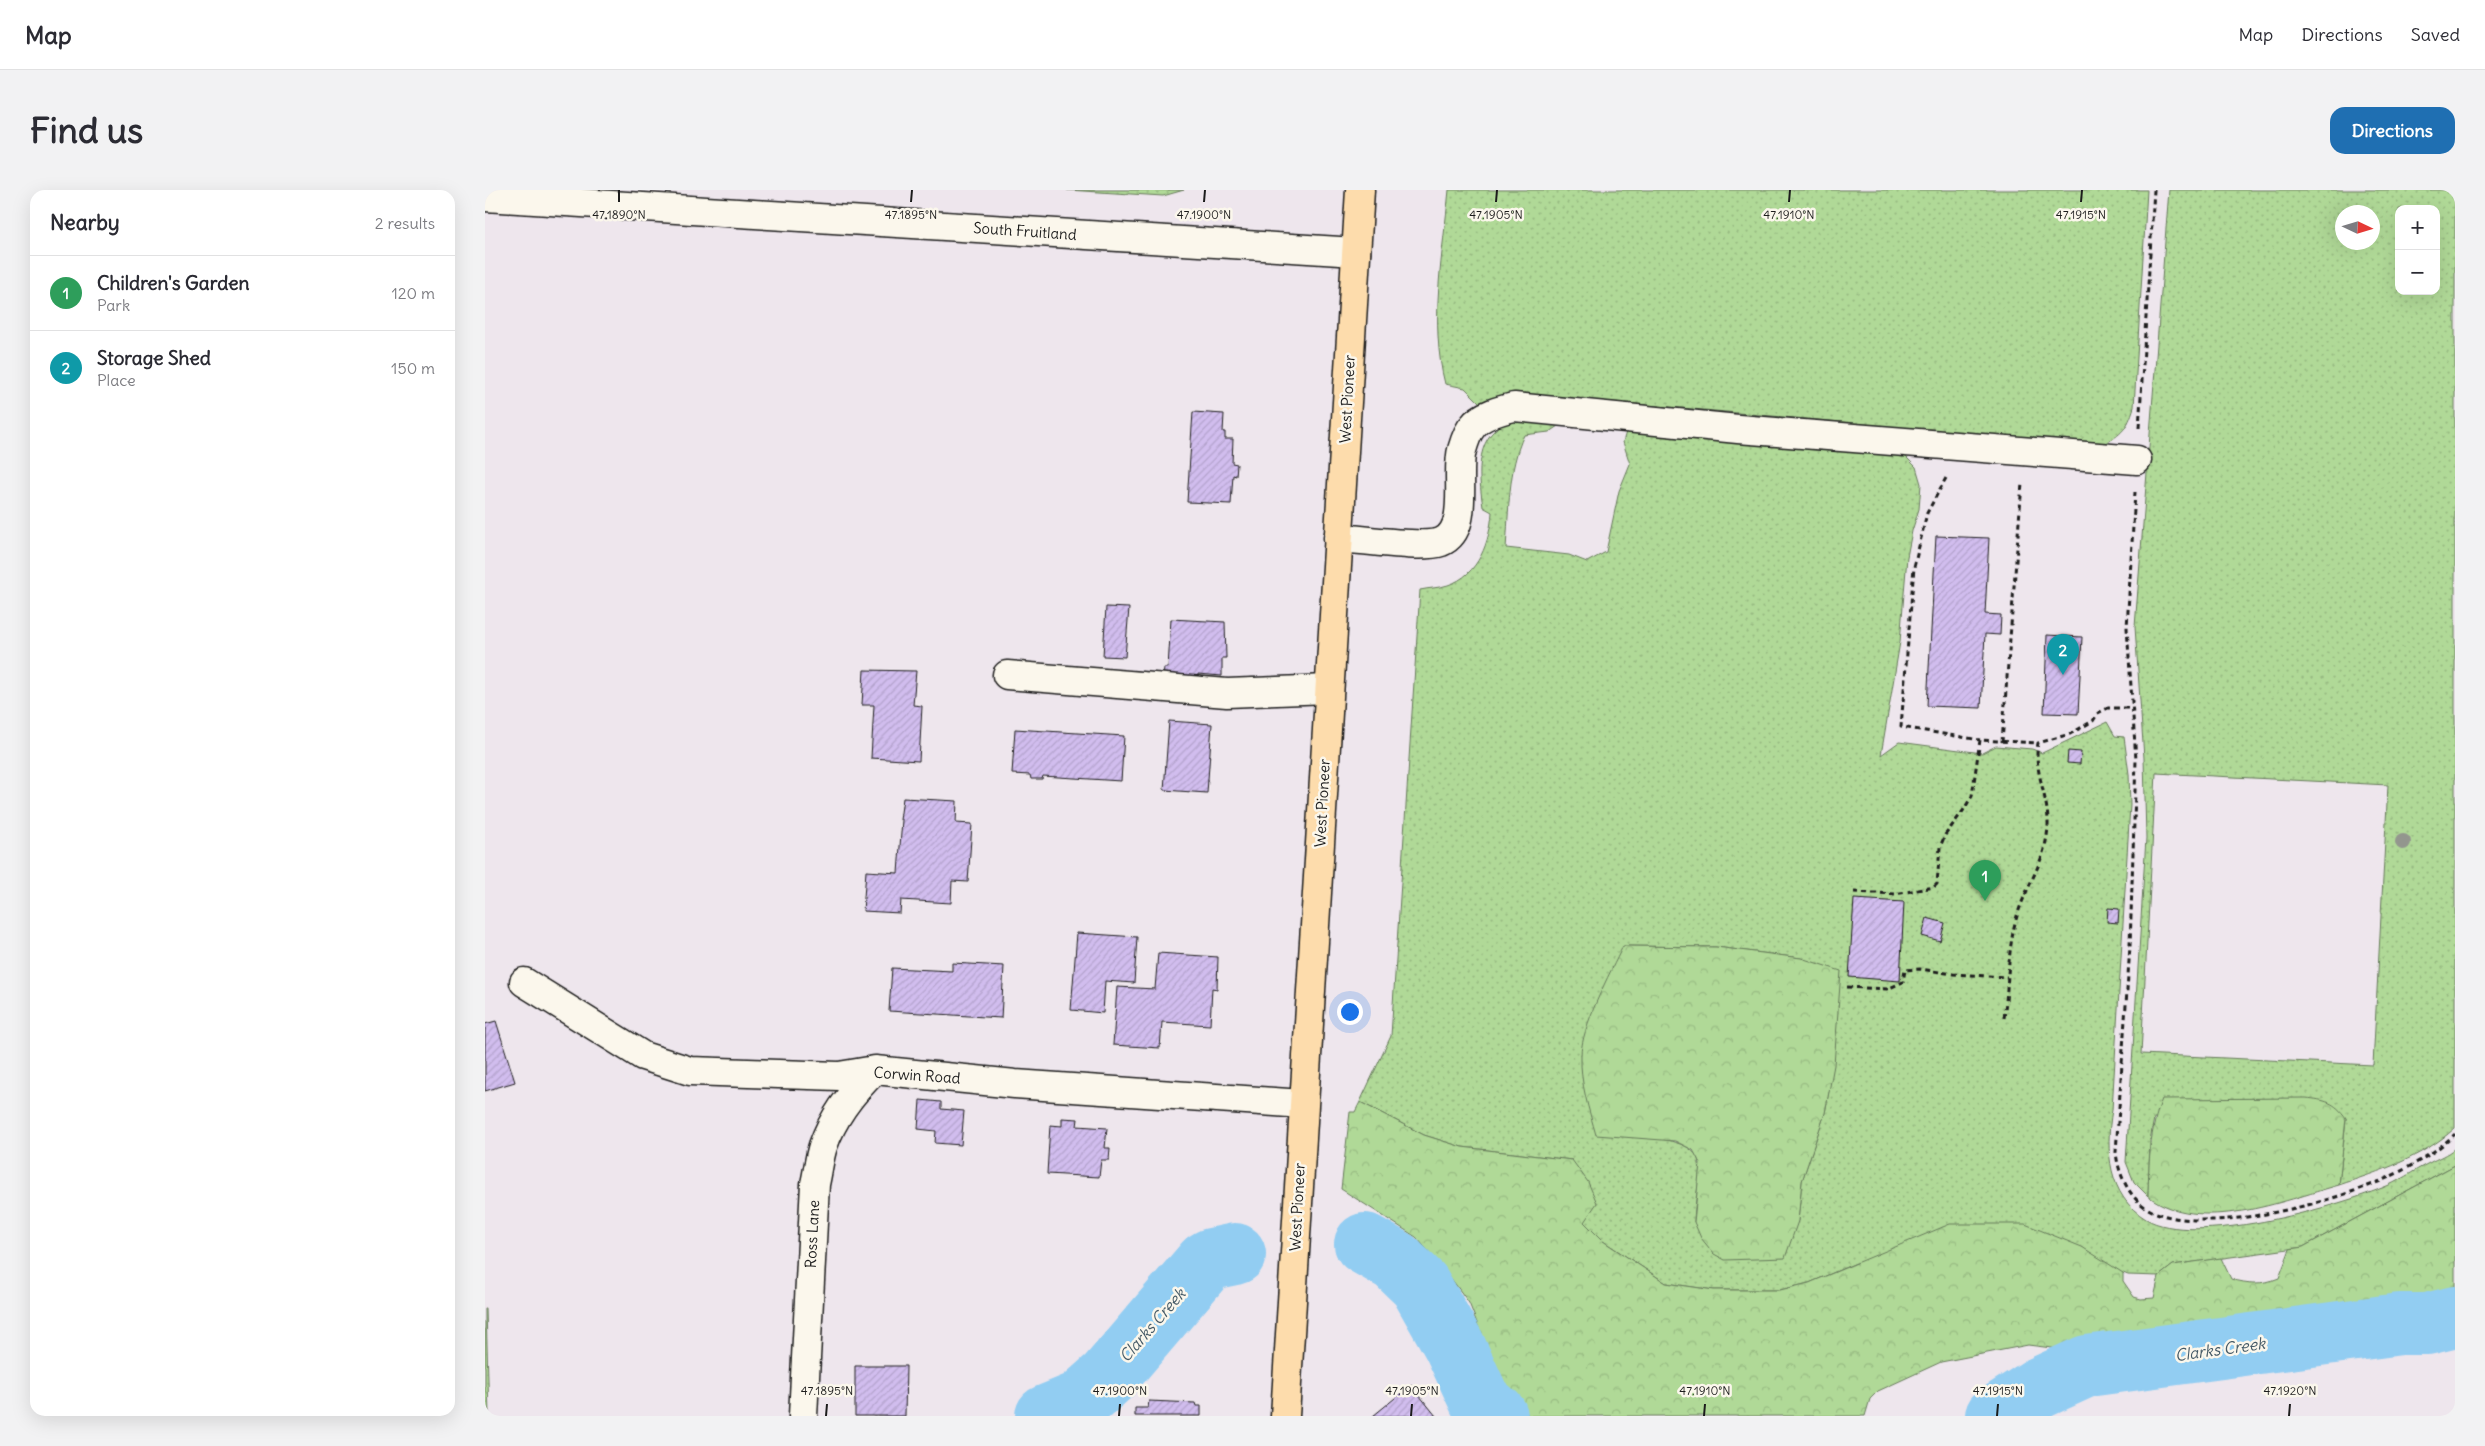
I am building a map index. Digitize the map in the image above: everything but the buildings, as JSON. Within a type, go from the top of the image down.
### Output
[{"type":"main road","name":"West Pioneer","points":[[1285,1416],[1360,190]]},
{"type":"street","name":"South Fruitland","points":[[485,197],[1356,252]]},
{"type":"street","points":[[1338,538],[1412,543],[1441,542],[1453,532],[1459,514],[1461,451],[1473,425],[1495,412],[1514,407],[1738,429],[2137,460]]},
{"type":"street","points":[[1007,674],[1227,693],[1289,689],[1329,689]]},
{"type":"street","name":"Corwin Road","points":[[524,982],[643,1056],[690,1071],[839,1076],[875,1070],[1015,1084],[1303,1104]]},
{"type":"street","name":"Ross Lane","points":[[803,1416],[815,1184],[823,1146],[835,1123],[856,1088],[875,1070]]},
{"type":"path","points":[[2154,190],[2127,628],[2136,760],[2130,946],[2116,1152],[2120,1172],[2132,1194],[2150,1211],[2165,1216],[2197,1221],[2242,1218],[2323,1200],[2378,1182],[2443,1146],[2455,1134]]},
{"type":"path","points":[[1968,447],[1939,488],[1927,513],[1920,539],[1914,567],[1901,727],[1980,740],[2038,743],[2070,734],[2093,720],[2099,712],[2108,708],[2132,708]]},
{"type":"path","points":[[2002,742],[2024,451]]},
{"type":"path","points":[[1854,892],[1910,893],[1935,885],[1941,847],[1945,835],[1963,811],[1971,796],[1980,740]]},
{"type":"path","points":[[2004,1018],[2009,948],[2017,915],[2039,868],[2048,826],[2045,801],[2036,761],[2038,743]]},
{"type":"path","points":[[1847,986],[1887,989],[1903,982],[1905,970],[1920,969],[1953,974],[2007,977]]},
{"type":"green space","points":[[1067,190],[1184,190],[1163,196]]},
{"type":"green space","points":[[1449,190],[2147,190],[2134,407],[2129,421],[2123,430],[2103,445],[1544,396],[1480,403],[1465,388],[1445,384],[1440,360],[1438,336],[1439,287]]},
{"type":"green space","points":[[2169,190],[2455,190],[2455,1128],[2415,1156],[2339,1185],[2346,1118],[2154,1118],[2150,1141],[2148,1196],[2134,1182],[2126,1162],[2146,838],[2144,758],[2135,627]],"holes":[[[2156,773],[2388,785],[2373,1065],[2141,1054]]]},
{"type":"green space","points":[[1513,420],[1567,420],[1549,432],[1524,435],[1512,476],[1506,548],[1569,555],[1587,562],[1606,552],[1619,491],[1630,464],[1623,442],[1628,425],[1902,453],[1916,467],[1921,484],[1919,509],[1907,557],[1900,642],[1881,755],[1899,742],[1982,753],[1996,746],[2032,749],[2042,753],[2107,722],[2115,736],[2124,737],[2129,774],[2130,805],[2109,1141],[2112,1171],[2124,1198],[2133,1209],[2146,1219],[2168,1227],[2196,1229],[2228,1227],[2298,1214],[2360,1196],[2394,1183],[2446,1155],[2455,1148],[2455,1165],[2303,1247],[2173,1265],[2159,1276],[1856,1263],[1809,1283],[1780,1290],[1714,1290],[1666,1283],[1603,1241],[1584,1222],[1572,1160],[1462,1147],[1424,1135],[1360,1102],[1391,1036],[1420,590],[1445,586],[1459,580],[1468,573],[1481,556],[1489,534],[1492,512],[1483,507],[1480,481],[1481,455],[1491,434],[1500,426]],"holes":[[[1624,946],[1716,947],[1801,958],[1829,1091],[1825,1113],[1802,1181],[1798,1221],[1694,1222],[1699,1174],[1699,1163],[1695,1154],[1686,1147],[1671,1141],[1649,1137],[1581,1055],[1599,1000]]]},
{"type":"green space","points":[[1623,946],[1716,947],[1801,958],[1841,971],[1834,1065],[1825,1113],[1802,1181],[1798,1221],[1785,1258],[1725,1260],[1714,1254],[1701,1238],[1694,1222],[1700,1163],[1693,1150],[1675,1141],[1596,1135],[1585,1096],[1581,1066],[1582,1044],[1597,1000]]},
{"type":"green space","points":[[2306,1098],[2334,1105],[2346,1118],[2339,1185],[2267,1206],[2216,1214],[2192,1213],[2169,1207],[2148,1196],[2152,1135],[2162,1099]]},
{"type":"green space","points":[[1360,1102],[1424,1135],[1462,1147],[1572,1160],[1588,1182],[1597,1203],[1584,1222],[1603,1241],[1666,1283],[1714,1290],[1780,1290],[1809,1283],[1950,1224],[2025,1224],[2082,1247],[2123,1273],[2123,1281],[2134,1297],[2141,1299],[2154,1298],[2159,1276],[2173,1265],[2221,1258],[2231,1279],[2249,1283],[2261,1283],[2279,1278],[2290,1249],[2303,1247],[2455,1165],[2455,1287],[2436,1297],[2084,1352],[2028,1345],[1941,1362],[1878,1391],[1870,1399],[1865,1416],[1529,1416],[1499,1378],[1469,1303],[1445,1270],[1416,1237],[1341,1189],[1350,1112],[1355,1112]]},
{"type":"green space","points":[[486,1309],[489,1416],[485,1416]]},
{"type":"waterway","name":"Clarks Creek","points":[[1365,1244],[1395,1261],[1420,1285],[1454,1345],[1480,1401],[1497,1416]]},
{"type":"waterway","name":"Clarks Creek","points":[[1046,1416],[1080,1402],[1108,1377],[1206,1262],[1211,1259],[1235,1254]]},
{"type":"waterway","name":"Clarks Creek","points":[[1996,1416],[2039,1388],[2087,1366],[2400,1324],[2427,1324],[2455,1317]]},
{"type":"place","name":"Storage Shed","points":[[2063,675]]},
{"type":"place","name":"Children's Garden","points":[[1985,901]]}]
